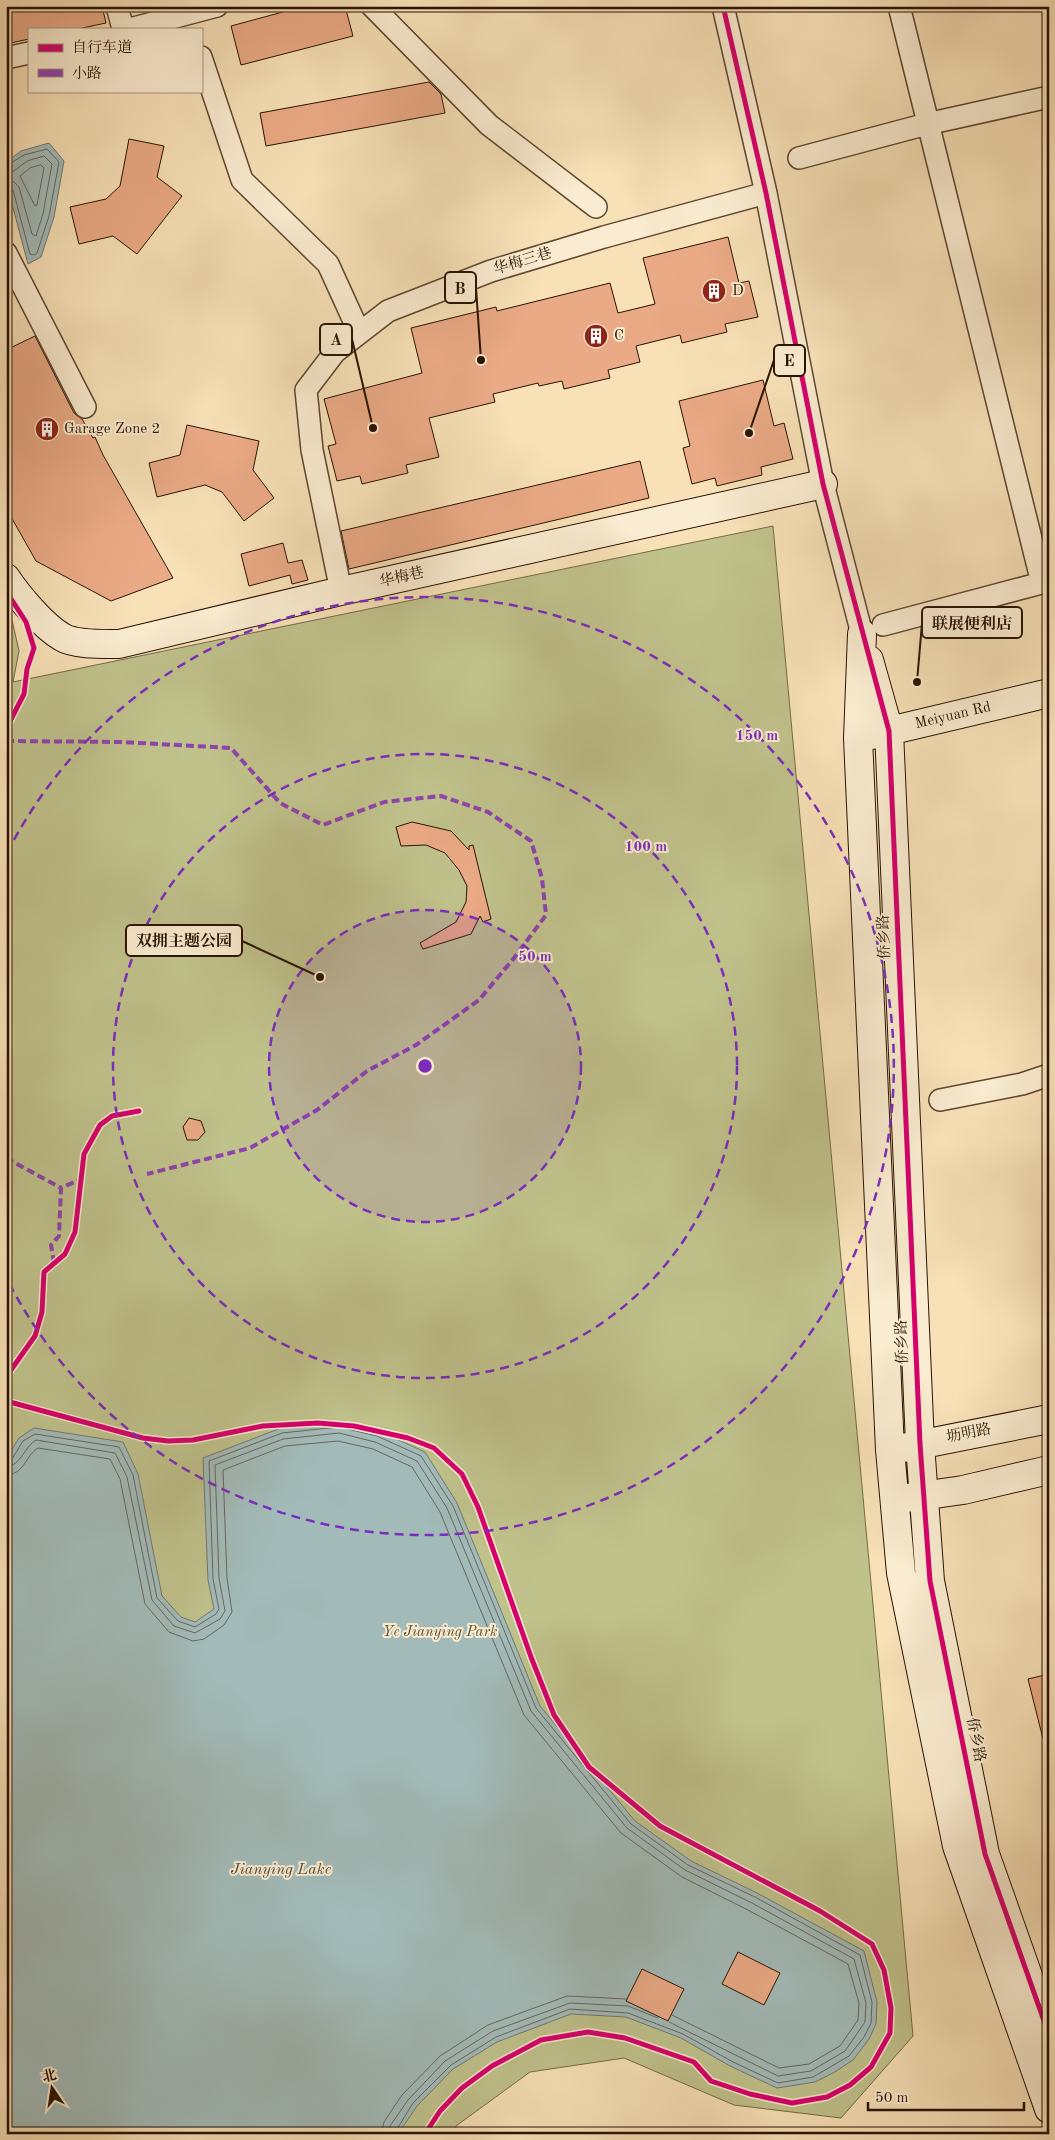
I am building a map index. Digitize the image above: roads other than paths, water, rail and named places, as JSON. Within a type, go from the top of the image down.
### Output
[{"type":"street","points":[[117,6],[123,28]]},
{"type":"street","points":[[138,28],[190,21],[217,6]]},
{"type":"street","points":[[372,6],[489,125],[596,207]]},
{"type":"street","points":[[723,6],[766,193],[823,484],[873,630],[1046,582],[899,6]]},
{"type":"street","points":[[6,58],[28,53]]},
{"type":"street","points":[[202,60],[242,180],[328,264],[359,332]]},
{"type":"street","points":[[799,158],[928,124],[1049,97]]},
{"type":"street","name":"华梅三巷","points":[[341,591],[312,450],[306,390],[335,352],[388,311],[490,271],[604,237],[766,193]]},
{"type":"street","points":[[6,254],[85,407]]},
{"type":"street","name":"华梅巷","points":[[6,578],[21,601],[62,638],[98,645],[119,644],[341,591],[823,484]]},
{"type":"street","name":"侨乡路","points":[[873,630],[889,731],[920,1444],[930,1581],[986,1854],[1049,2035]]},
{"type":"street","name":"侨乡路","points":[[873,630],[858,738],[890,1450],[901,1573],[957,1846],[1049,2109]]},
{"type":"street","name":"Meiyuan Rd","points":[[858,738],[1049,693]]},
{"type":"street","points":[[940,1100],[1022,1084],[1049,1075]]},
{"type":"street","name":"坜明路","points":[[890,1450],[1049,1419]]},
{"type":"street","points":[[895,1500],[963,1490],[1049,1470]]},
{"type":"water","points":[[49,143],[64,161],[54,217],[41,257],[28,264],[8,189],[6,162],[21,151]]},
{"type":"water","name":"Jianying Lake","points":[[339,1422],[379,1431],[425,1452],[457,1503],[540,1706],[635,1821],[691,1861],[757,1893],[864,1951],[877,2002],[876,2024],[869,2039],[853,2060],[815,2082],[777,2088],[730,2066],[681,2038],[626,2017],[571,2014],[497,2042],[453,2069],[417,2106],[398,2134],[6,2134],[6,1459],[19,1438],[34,1428],[123,1442],[138,1474],[162,1596],[181,1617],[195,1622],[214,1609],[208,1580],[203,1458],[281,1428]]},
{"type":"place","name":"D","points":[[714,291]]},
{"type":"place","name":"C","points":[[596,336]]},
{"type":"place","name":"B","points":[[481,360]]},
{"type":"place","name":"A","points":[[373,428]]},
{"type":"place","name":"Garage Zone 2","points":[[47,429]]},
{"type":"place","name":"E","points":[[749,433]]},
{"type":"place","name":"联展便利店","points":[[917,682]]},
{"type":"place","name":"双拥主题公园","points":[[320,977]]},
{"type":"park label","name":"Ye Jianying Park","points":[[440,1632]]}]
